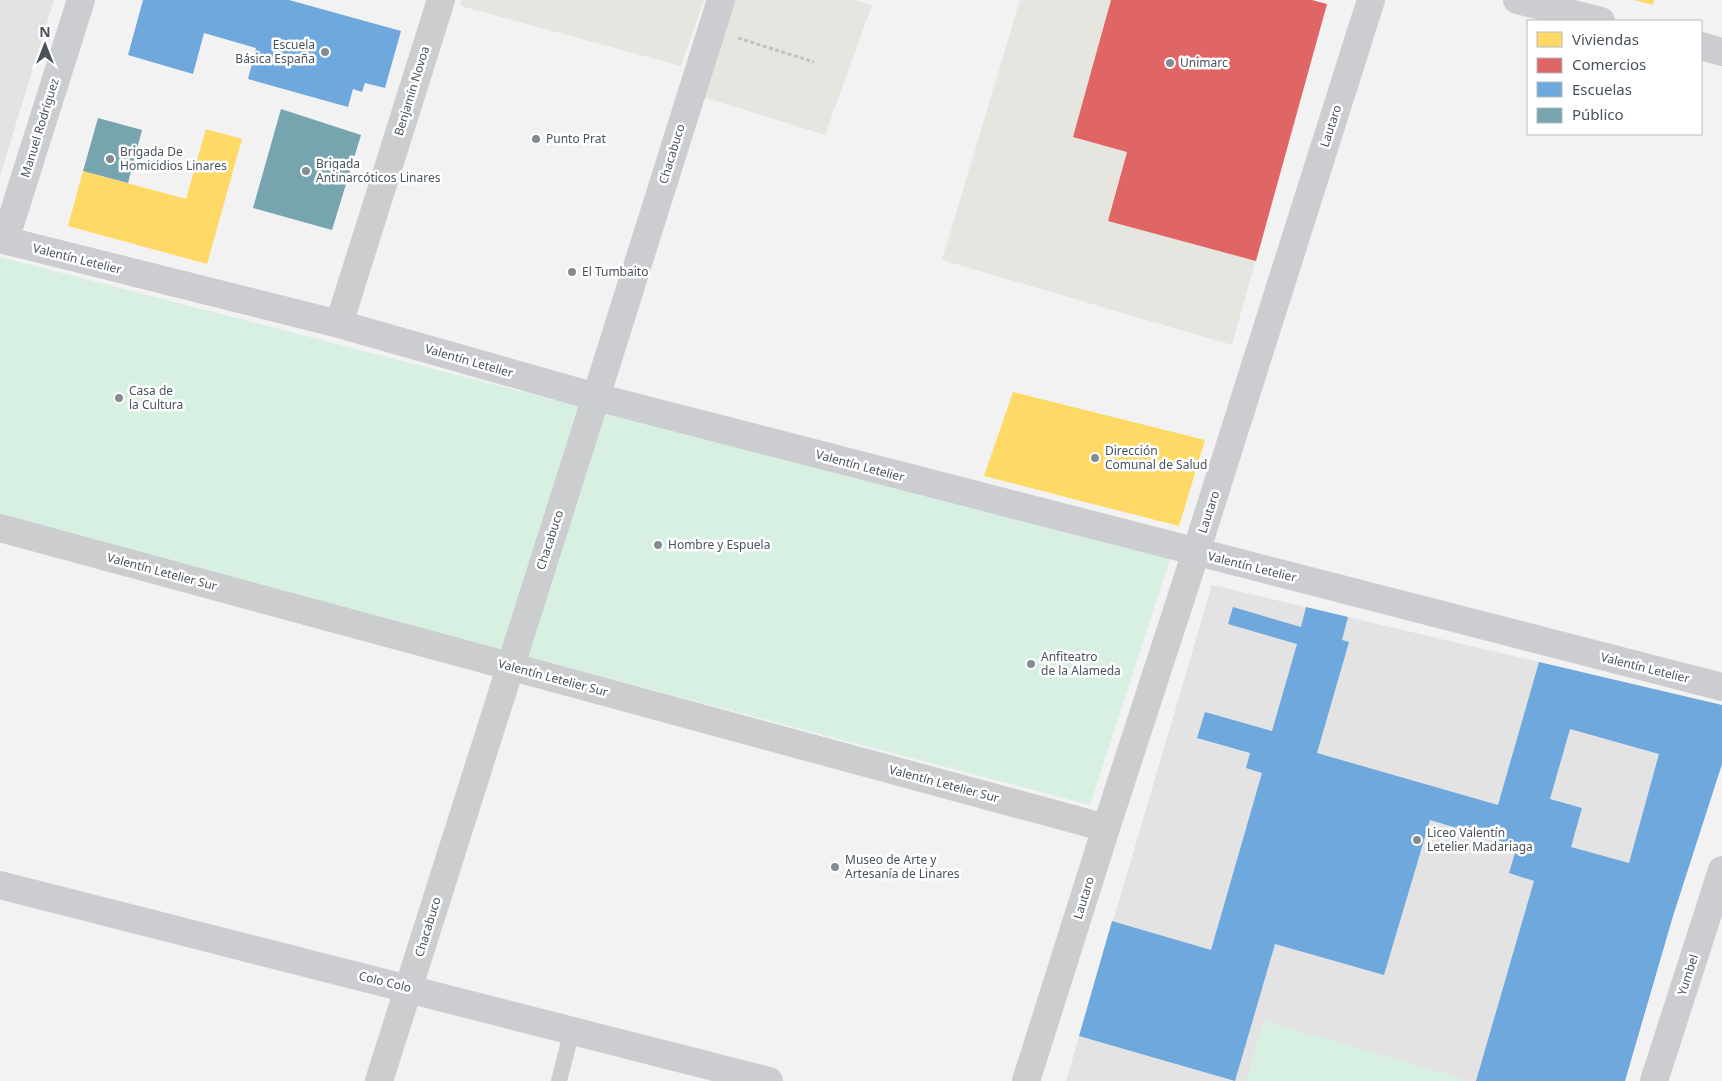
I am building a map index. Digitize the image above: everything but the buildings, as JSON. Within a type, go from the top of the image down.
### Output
[{"type":"main road","name":"Manuel Rodríguez","points":[[2,245],[81,0]]},
{"type":"main road","name":"Chacabuco","points":[[596,397],[721,0]]},
{"type":"main road","name":"Lautaro","points":[[1196,552],[1371,0]]},
{"type":"main road","points":[[1517,0],[1597,20]]},
{"type":"main road","points":[[1702,46],[1722,52]]},
{"type":"main road","name":"Valentín Letelier","points":[[2,245],[339,324],[596,397],[1722,688]]},
{"type":"main road","name":"Yumbel","points":[[1654,1081],[1722,870]]},
{"type":"main road","name":"Colo Colo","points":[[0,885],[769,1081]]},
{"type":"street","name":"Benjamín Novoa","points":[[339,324],[441,0]]},
{"type":"street","name":"Chacabuco","points":[[379,1081],[596,397]]},
{"type":"street","name":"Valentín Letelier Sur","points":[[0,528],[1106,828]]},
{"type":"street","name":"Lautaro","points":[[1026,1081],[1196,552]]},
{"type":"lane","points":[[559,1081],[572,1030]]},
{"type":"path","points":[[712,30],[814,62]]},
{"type":"shaded area","points":[[0,0],[54,0],[0,176]]},
{"type":"shaded area","points":[[461,0],[704,0],[681,66],[460,6]]},
{"type":"shaded area","points":[[727,0],[855,0],[872,5],[825,135],[697,95]]},
{"type":"shaded area","points":[[1020,0],[1298,0],[1326,8],[1232,345],[942,260]]},
{"type":"shaded area","name":"Liceo Valentín Letelier Madariaga","points":[[1212,585],[1722,705],[1722,764],[1673,916],[1625,1081],[1066,1081]]},
{"type":"green space","points":[[0,257],[1170,559],[1090,805],[0,518]]},
{"type":"green space","points":[[1264,1021],[1461,1078],[1460,1081],[1246,1081]]},
{"type":"place","name":"Escuela Básica España","points":[[325,52]]},
{"type":"place","name":"Unimarc","points":[[1170,63]]},
{"type":"place","name":"Punto Prat","points":[[536,139]]},
{"type":"place","name":"Brigada De Homicidios Linares","points":[[110,159]]},
{"type":"place","name":"Brigada Antinarcóticos Linares","points":[[306,171]]},
{"type":"place","name":"El Tumbaito","points":[[572,272]]},
{"type":"place","name":"Casa de la Cultura","points":[[119,398]]},
{"type":"place","name":"Dirección Comunal de Salud","points":[[1095,458]]},
{"type":"place","name":"Hombre y Espuela","points":[[658,545]]},
{"type":"place","name":"Anfiteatro de la Alameda","points":[[1031,664]]},
{"type":"place","name":"Liceo Valentín Letelier Madariaga","points":[[1417,840]]},
{"type":"place","name":"Museo de Arte y Artesanía de Linares","points":[[835,867]]}]
